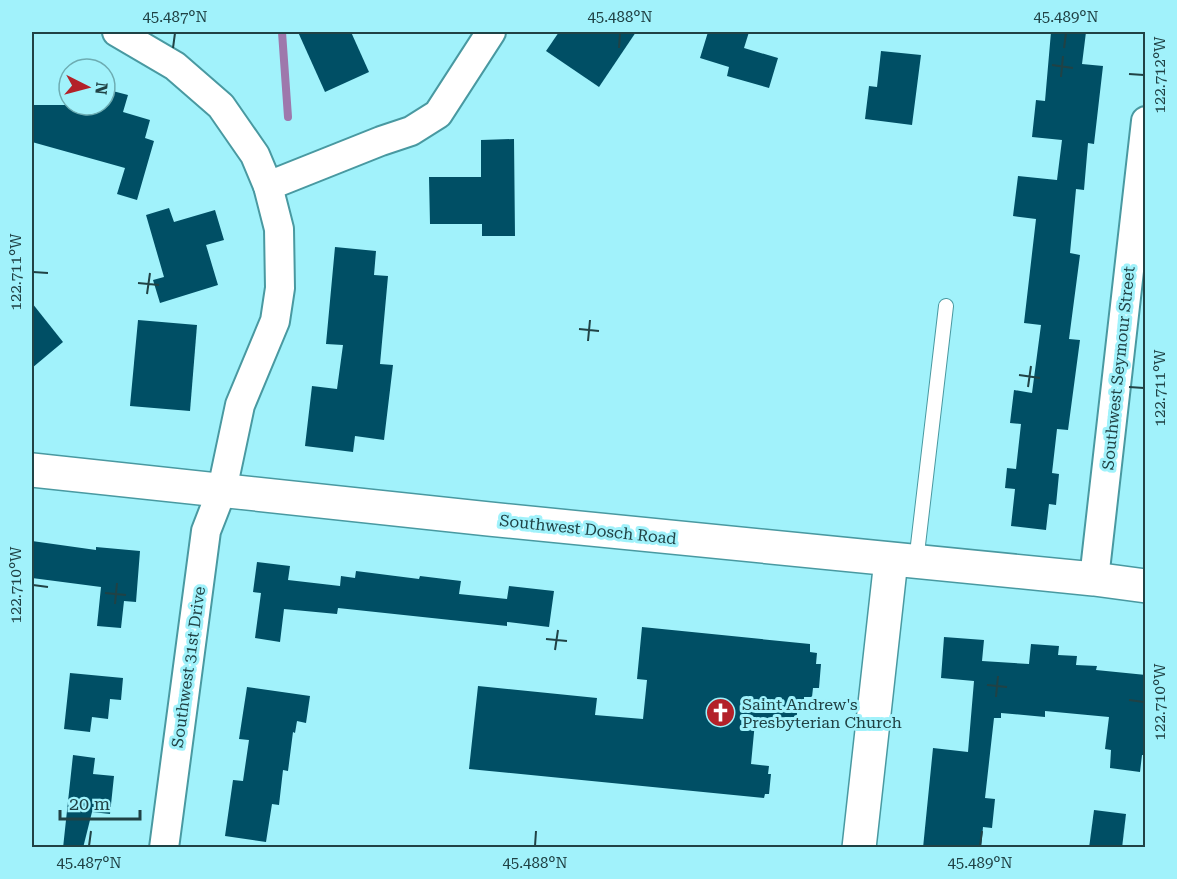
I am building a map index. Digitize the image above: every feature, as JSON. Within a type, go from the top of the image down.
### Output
[{"type":"street","name":"Southwest 31st Drive","points":[[117,32],[175,66],[221,106],[255,155],[268,186],[279,229],[280,288],[275,321],[240,405],[222,490],[206,531],[164,848]]},
{"type":"street","points":[[268,186],[411,131],[438,114],[491,32]]},
{"type":"street","name":"Southwest Seymour Street","points":[[1094,579],[1146,121]]},
{"type":"street","name":"Southwest Dosch Road","points":[[32,470],[1146,586]]},
{"type":"street","points":[[859,848],[904,561]]},
{"type":"lane","points":[[904,561],[946,306]]},
{"type":"building","points":[[298,32],[351,32],[369,72],[325,92]]},
{"type":"building","points":[[559,32],[636,32],[599,87],[546,51]]},
{"type":"building","points":[[708,32],[749,32],[744,48],[778,58],[769,88],[727,76],[729,67],[700,58]]},
{"type":"building","points":[[1051,32],[1086,32],[1082,64],[1103,66],[1094,144],[1088,143],[1084,190],[1076,189],[1070,253],[1080,255],[1069,339],[1080,340],[1068,430],[1057,429],[1052,473],[1059,474],[1056,505],[1049,504],[1046,530],[1011,526],[1015,489],[1005,488],[1007,468],[1016,469],[1021,424],[1010,423],[1014,390],[1032,393],[1041,325],[1024,323],[1036,219],[1013,216],[1018,176],[1057,180],[1062,140],[1032,137],[1036,100],[1045,101]]},
{"type":"building","points":[[881,51],[921,55],[912,125],[865,119],[869,86],[877,87]]},
{"type":"building","points":[[117,92],[128,95],[123,112],[150,120],[145,138],[154,141],[137,200],[117,194],[125,168],[32,142],[32,105],[57,105],[57,117],[117,117]]},
{"type":"building","points":[[514,139],[515,236],[482,236],[482,224],[430,224],[429,177],[481,177],[481,140]]},
{"type":"building","points":[[169,208],[174,222],[215,210],[224,240],[206,245],[218,285],[160,303],[153,280],[164,277],[146,215]]},
{"type":"building","points":[[335,247],[376,251],[374,275],[388,276],[380,364],[393,365],[384,440],[355,436],[353,452],[305,446],[312,386],[337,389],[343,345],[326,344]]},
{"type":"building","points":[[32,303],[63,342],[32,368]]},
{"type":"building","points":[[138,320],[197,325],[190,411],[130,406]]},
{"type":"building","points":[[32,541],[96,550],[96,547],[140,551],[136,602],[124,601],[121,628],[97,626],[101,587],[32,578]]},
{"type":"building","points":[[257,562],[290,566],[288,580],[340,586],[341,576],[355,578],[356,571],[419,579],[420,576],[461,581],[459,594],[507,599],[509,586],[554,591],[549,627],[507,622],[507,626],[338,608],[337,614],[284,609],[280,642],[255,638],[261,593],[253,592]]},
{"type":"building","name":"Saint Andrew's Presbyterian Church","points":[[642,627],[810,644],[810,652],[817,653],[816,664],[821,664],[819,688],[813,688],[812,697],[804,697],[804,706],[798,706],[796,721],[775,719],[775,724],[755,722],[751,764],[769,766],[768,774],[771,774],[769,794],[765,794],[764,798],[469,769],[478,686],[597,698],[595,715],[643,719],[647,680],[637,679]]},
{"type":"building","points":[[944,637],[984,640],[982,661],[1029,664],[1031,644],[1059,646],[1058,655],[1077,656],[1076,665],[1097,666],[1096,670],[1146,675],[1146,755],[1142,755],[1140,772],[1110,768],[1111,750],[1105,749],[1109,717],[1045,711],[1045,717],[1001,713],[1001,718],[994,718],[985,798],[995,799],[992,828],[983,827],[981,848],[923,848],[933,748],[968,752],[974,681],[941,678]]},
{"type":"building","points":[[70,673],[123,678],[121,700],[110,699],[108,719],[92,717],[90,732],[64,729]]},
{"type":"building","points":[[247,687],[310,696],[306,723],[297,721],[295,733],[293,732],[288,771],[283,770],[279,805],[272,804],[266,842],[225,836],[233,780],[243,781],[249,740],[239,739]]},
{"type":"building","points":[[73,755],[95,758],[93,774],[114,776],[110,814],[92,812],[83,848],[63,848]]},
{"type":"building","points":[[1094,810],[1126,814],[1122,848],[1089,848]]},
{"type":"waterway","points":[[282,32],[288,117]]},
{"type":"place","name":"Saint Andrew's Presbyterian Church","points":[[721,713]]}]
